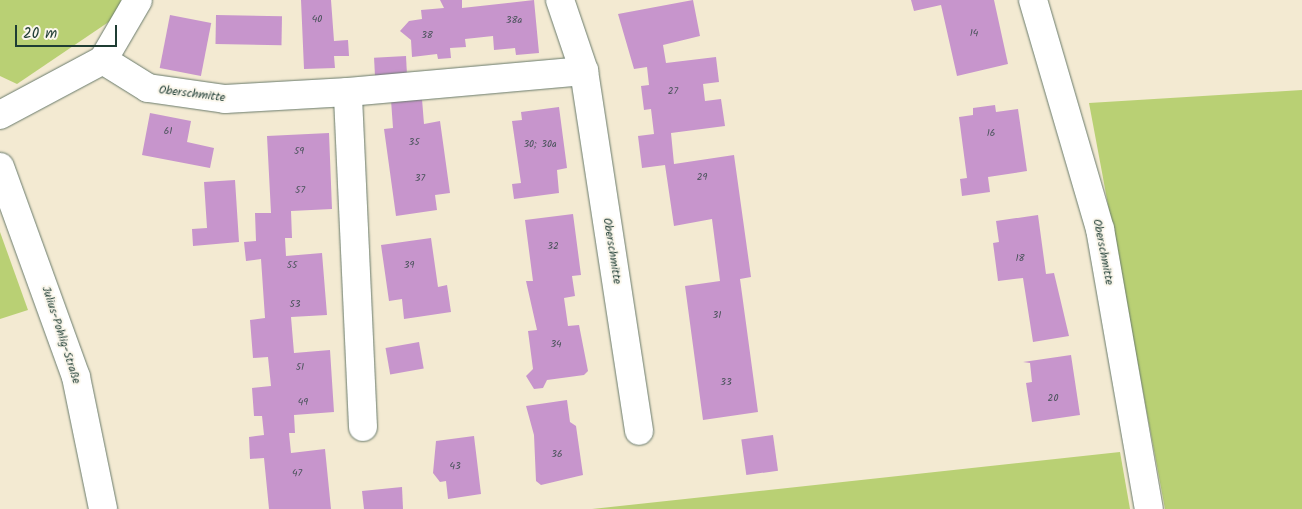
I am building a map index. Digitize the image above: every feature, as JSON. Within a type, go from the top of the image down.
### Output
[{"type":"street","points":[[0,115],[103,60],[138,0]]},
{"type":"street","name":"Oberschmitte","points":[[560,0],[584,71],[639,431]]},
{"type":"street","name":"Oberschmitte","points":[[1033,0],[1100,229],[1149,509]]},
{"type":"street","name":"Oberschmitte","points":[[103,60],[148,88],[226,99],[348,92],[584,71]]},
{"type":"street","points":[[348,92],[363,427]]},
{"type":"street","name":"Julius-Pohlig-Straße","points":[[0,167],[76,377],[102,509]]},
{"type":"green space","points":[[0,0],[121,0],[116,17],[17,84],[0,76]]},
{"type":"green space","points":[[1302,90],[1302,509],[1165,509],[1089,103]]},
{"type":"green space","points":[[0,232],[28,310],[0,319]]},
{"type":"green space","points":[[1120,452],[1130,509],[592,509]]},
{"type":"building","points":[[301,0],[331,0],[334,41],[348,40],[349,56],[334,56],[335,68],[304,69]]},
{"type":"building","points":[[440,0],[462,0],[462,8],[534,0],[539,53],[516,55],[515,48],[494,50],[493,36],[465,39],[466,47],[450,48],[451,58],[438,59],[437,54],[412,57],[411,40],[400,31],[409,21],[422,19],[421,10],[444,8]]},
{"type":"building","points":[[693,0],[700,36],[663,45],[666,63],[716,57],[719,82],[703,84],[705,101],[721,99],[725,126],[671,133],[674,164],[734,155],[751,277],[740,279],[758,412],[703,420],[685,286],[720,281],[712,219],[674,226],[665,165],[642,168],[638,136],[654,134],[651,109],[644,110],[641,86],[649,85],[647,67],[634,69],[618,14]]},
{"type":"building","points":[[911,0],[994,0],[1008,64],[957,76],[941,5],[914,11]]},
{"type":"building","points":[[170,15],[211,23],[201,76],[160,68]]},
{"type":"building","points":[[216,15],[282,16],[281,45],[215,44]]},
{"type":"building","points":[[406,56],[407,75],[375,77],[374,58]]},
{"type":"building","points":[[422,99],[424,124],[440,121],[450,193],[435,195],[437,210],[396,216],[384,129],[393,128],[391,100]]},
{"type":"building","points":[[995,105],[996,112],[1018,109],[1027,171],[988,177],[990,192],[962,196],[960,179],[967,178],[959,117],[973,115],[973,108]]},
{"type":"building","points":[[559,107],[567,168],[557,170],[559,193],[514,199],[512,184],[521,183],[512,121],[522,120],[521,112]]},
{"type":"building","points":[[150,113],[191,121],[187,142],[214,148],[210,168],[142,155]]},
{"type":"building","points":[[329,133],[332,209],[291,211],[292,238],[285,238],[286,256],[322,253],[327,315],[291,317],[294,353],[330,350],[334,412],[294,415],[295,433],[289,433],[291,453],[325,449],[331,509],[269,509],[264,458],[250,459],[249,437],[264,435],[262,416],[254,416],[252,388],[271,386],[268,357],[253,358],[250,320],[265,318],[261,259],[246,261],[244,242],[256,241],[255,213],[271,213],[267,136]]},
{"type":"building","points":[[235,180],[239,242],[193,246],[192,229],[207,228],[204,182]]},
{"type":"building","points":[[573,214],[581,275],[572,276],[575,296],[564,298],[568,326],[579,325],[588,371],[584,375],[547,380],[543,388],[534,389],[526,376],[533,369],[528,331],[537,330],[526,281],[533,281],[525,220]]},
{"type":"building","points":[[1038,215],[1046,274],[1054,273],[1069,336],[1033,342],[1023,278],[998,281],[993,243],[999,242],[996,221]]},
{"type":"building","points":[[431,238],[438,287],[447,285],[451,312],[404,319],[402,299],[389,301],[381,245]]},
{"type":"building","points":[[419,342],[424,369],[390,374],[386,348]]},
{"type":"building","points":[[1071,355],[1080,415],[1032,422],[1026,383],[1032,382],[1030,363],[1023,362]]},
{"type":"building","points":[[567,400],[570,422],[576,426],[583,475],[541,485],[536,481],[534,435],[526,406]]},
{"type":"building","points":[[773,435],[778,471],[746,475],[741,439]]},
{"type":"building","points":[[474,436],[481,494],[448,499],[446,481],[440,482],[433,473],[436,441]]},
{"type":"building","points":[[402,487],[403,509],[364,509],[362,491]]}]
